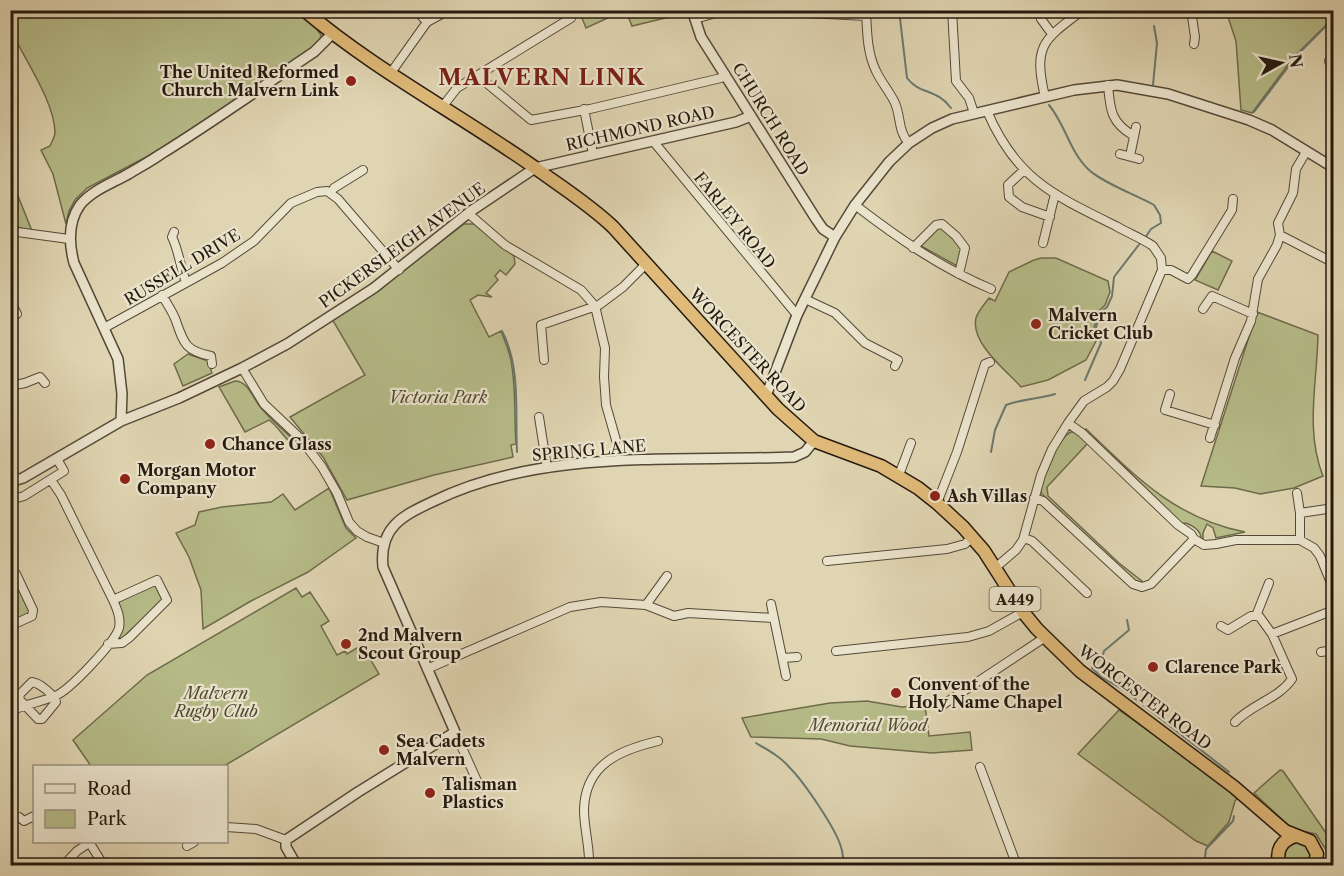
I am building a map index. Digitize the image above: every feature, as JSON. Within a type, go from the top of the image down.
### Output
[{"type":"highway","name":"WORCESTER ROAD","points":[[308,12],[332,34],[390,74],[443,106],[597,212],[778,409],[814,441],[899,475],[937,503],[972,537],[1023,612],[1044,638],[1080,671],[1176,741],[1264,812]]},
{"type":"highway","name":"A449","points":[[1264,812],[1285,831],[1304,837],[1314,846],[1317,854],[1314,866]]},
{"type":"highway","name":"A449","points":[[1264,812],[1280,846],[1278,860],[1280,866]]},
{"type":"highway","points":[[1280,846],[1286,840],[1296,836]]},
{"type":"street","points":[[416,10],[427,22]]},
{"type":"street","points":[[390,74],[427,22],[449,10]]},
{"type":"street","points":[[693,15],[726,10]]},
{"type":"street","points":[[748,10],[866,13],[870,55],[876,71],[896,104],[899,123],[909,143]]},
{"type":"street","points":[[952,10],[956,81],[969,98],[974,113]]},
{"type":"street","points":[[1038,10],[1041,19],[1052,34]]},
{"type":"street","points":[[1044,97],[1040,54],[1043,44],[1083,10]]},
{"type":"street","points":[[1138,10],[1185,10]]},
{"type":"street","points":[[1191,10],[1197,39]]},
{"type":"street","name":"CHURCH ROAD","points":[[693,15],[701,37],[822,229],[835,237]]},
{"type":"street","points":[[443,106],[457,88],[571,18]]},
{"type":"street","points":[[121,421],[120,371],[114,349],[74,263],[69,239],[78,208],[84,200],[98,190],[129,174],[214,120],[314,52],[332,34]]},
{"type":"street","points":[[478,76],[531,120],[721,78],[725,74]]},
{"type":"street","points":[[1108,85],[1116,123],[1134,136]]},
{"type":"street","points":[[766,396],[797,315],[835,237],[855,205],[889,162],[909,143],[942,123],[974,113],[1074,90],[1117,85],[1150,89],[1235,115],[1272,130],[1334,168]]},
{"type":"street","points":[[585,109],[593,154]]},
{"type":"street","points":[[987,111],[997,134],[1023,170],[1055,194],[1148,242],[1158,252],[1162,270],[1113,381],[1084,401],[1068,423],[1052,449],[1041,475],[1024,538],[1016,550],[995,568]]},
{"type":"street","name":"RICHMOND ROAD","points":[[535,168],[736,122],[751,116]]},
{"type":"street","points":[[1130,156],[1136,127]]},
{"type":"street","name":"FARLEY ROAD","points":[[653,141],[797,315]]},
{"type":"street","points":[[1210,438],[1235,358],[1252,314],[1258,279],[1277,245],[1280,235],[1278,223],[1293,193],[1296,169],[1306,152]]},
{"type":"street","points":[[1120,154],[1139,159]]},
{"type":"street","name":"PICKERSLEIGH AVENUE","points":[[10,482],[23,478],[121,421],[178,398],[287,344],[399,270],[468,214],[535,168]]},
{"type":"street","points":[[1023,170],[1008,185],[1009,197],[1022,207],[1050,217]]},
{"type":"street","name":"RUSSELL DRIVE","points":[[104,328],[222,263],[254,241],[291,203],[317,192],[331,193],[334,188],[363,171]]},
{"type":"street","points":[[331,193],[399,270]]},
{"type":"street","points":[[1043,243],[1055,194]]},
{"type":"street","points":[[1162,270],[1171,270],[1188,279],[1232,210],[1233,199]]},
{"type":"street","points":[[855,205],[913,248],[991,290]]},
{"type":"street","points":[[468,214],[512,250],[581,290],[595,306],[605,348],[606,405],[616,440]]},
{"type":"street","points":[[913,248],[936,225],[942,224],[956,236],[965,248],[959,274]]},
{"type":"street","points":[[10,231],[69,239]]},
{"type":"street","points":[[170,235],[178,249],[177,257],[186,282]]},
{"type":"street","points":[[1280,235],[1331,261],[1334,251]]},
{"type":"street","points":[[542,356],[541,325],[595,306],[623,287],[646,264]]},
{"type":"street","points":[[162,295],[176,320],[183,341],[191,350],[211,356],[212,364]]},
{"type":"street","points":[[1203,309],[1212,296],[1252,314]]},
{"type":"street","points":[[805,299],[835,313],[865,343],[900,362]]},
{"type":"street","points":[[937,503],[957,452],[985,364],[990,362]]},
{"type":"street","points":[[242,368],[264,404],[301,439],[322,466],[350,522],[357,531],[384,543],[383,567],[477,781]]},
{"type":"street","points":[[10,386],[42,376]]},
{"type":"street","points":[[1170,394],[1165,410],[1215,426]]},
{"type":"street","points":[[539,417],[547,468]]},
{"type":"street","points":[[1068,423],[1082,433],[1194,539],[1204,545],[1236,540],[1300,540],[1314,548],[1320,556],[1331,573],[1334,590]]},
{"type":"street","points":[[543,441],[554,438]]},
{"type":"street","name":"SPRING LANE","points":[[384,543],[394,525],[411,512],[453,492],[492,478],[547,468],[641,459],[794,457],[805,453],[814,441]]},
{"type":"street","points":[[899,475],[911,443]]},
{"type":"street","points":[[10,500],[24,496],[64,471],[57,459]]},
{"type":"street","points":[[10,712],[64,691],[108,644],[119,628],[119,613],[61,495],[51,480]]},
{"type":"street","points":[[1297,493],[1300,540]]},
{"type":"street","points":[[1034,498],[1043,501],[1133,584],[1142,586],[1151,584],[1194,539]]},
{"type":"street","points":[[1300,513],[1327,509]]},
{"type":"street","points":[[827,561],[947,549],[965,544],[972,537]]},
{"type":"street","points":[[1024,538],[1032,541],[1081,583],[1087,593]]},
{"type":"street","points":[[10,573],[16,574],[33,610],[32,616],[10,626]]},
{"type":"street","points":[[646,605],[667,576]]},
{"type":"street","points":[[108,644],[122,643],[167,600],[157,580],[113,600]]},
{"type":"street","points":[[1256,616],[1269,583]]},
{"type":"street","points":[[427,669],[570,606],[601,602],[646,605],[674,616],[688,613],[773,618]]},
{"type":"street","points":[[771,604],[786,676]]},
{"type":"street","points":[[1272,634],[1334,610]]},
{"type":"street","points":[[836,651],[968,637],[989,631],[1023,612]]},
{"type":"street","points":[[1221,626],[1228,630],[1251,616],[1259,616],[1272,634],[1292,679],[1285,689],[1250,709],[1235,722]]},
{"type":"street","points":[[941,706],[1044,638]]},
{"type":"street","points":[[1321,652],[1334,650]]},
{"type":"street","points":[[783,658],[797,657]]},
{"type":"street","points":[[32,682],[36,682],[55,696],[56,702],[42,719],[38,719],[19,699],[20,694],[32,682]]},
{"type":"street","points":[[286,840],[455,732]]},
{"type":"street","points":[[589,866],[584,812],[585,799],[591,782],[600,767],[617,754],[658,741]]},
{"type":"street","points":[[980,766],[1017,866]]},
{"type":"street","points":[[24,822],[33,817]]},
{"type":"street","points":[[228,827],[256,829],[286,840]]},
{"type":"street","points":[[286,840],[286,847],[297,866]]},
{"type":"street","points":[[63,866],[88,843]]},
{"type":"street","points":[[90,843],[104,866]]},
{"type":"green space","points":[[10,11],[295,11],[314,25],[321,35],[319,43],[188,132],[87,188],[75,200],[66,224],[53,174],[41,150],[50,146],[55,132],[54,121],[41,87],[18,44],[11,45]]},
{"type":"green space","points":[[623,11],[586,28],[580,13]]},
{"type":"green space","points":[[626,11],[685,11],[686,13],[632,26]]},
{"type":"green space","points":[[1226,11],[1333,11],[1333,23],[1329,22],[1292,59],[1252,113],[1241,110],[1236,41]]},
{"type":"green space","points":[[10,176],[32,231],[17,227],[12,223]]},
{"type":"green space","name":"Victoria Park","points":[[464,224],[474,224],[514,256],[515,264],[506,275],[500,270],[495,276],[498,280],[486,293],[492,297],[478,295],[470,300],[489,337],[501,331],[510,357],[514,386],[516,444],[511,445],[513,457],[434,475],[347,500],[323,457],[290,417],[365,375],[332,319],[388,282]]},
{"type":"green space","points":[[942,227],[962,248],[959,267],[921,246],[936,228]]},
{"type":"green space","points":[[1212,251],[1232,261],[1218,290],[1195,280]]},
{"type":"green space","name":"Malvern Cricket Club","points":[[1041,258],[1056,258],[1108,281],[1110,292],[1105,305],[1099,311],[1094,328],[1096,341],[1086,360],[1048,380],[1021,387],[984,347],[976,327],[976,318],[989,298],[995,301],[1009,272]]},
{"type":"green space","points":[[1257,312],[1318,335],[1313,424],[1314,442],[1323,476],[1294,488],[1260,494],[1235,488],[1201,486]]},
{"type":"green space","points":[[188,354],[208,361],[212,373],[183,386],[174,364]]},
{"type":"green space","points":[[235,381],[243,383],[249,389],[262,409],[296,442],[297,447],[269,420],[245,432],[219,387]]},
{"type":"green space","points":[[1086,429],[1140,479],[1177,506],[1220,526],[1245,532],[1216,538],[1213,528],[1207,524],[1203,540],[1201,539],[1196,529],[1186,523],[1182,524],[1105,448],[1102,450],[1098,442],[1085,431]]},
{"type":"green space","points":[[1071,432],[1075,432],[1088,443],[1047,487],[1048,496],[1119,563],[1142,581],[1142,584],[1137,584],[1041,493],[1043,479],[1051,460],[1061,442]]},
{"type":"green space","points":[[329,488],[346,528],[356,538],[308,572],[203,629],[201,590],[189,557],[176,533],[195,525],[199,512],[271,502],[283,494],[295,510]]},
{"type":"green space","points":[[10,574],[14,574],[30,608],[29,614],[16,621],[11,608]]},
{"type":"green space","points":[[155,582],[165,599],[121,639],[119,637],[119,601]]},
{"type":"green space","name":"Malvern Rugby Club","points":[[296,588],[302,597],[310,592],[329,621],[321,626],[337,655],[345,651],[347,654],[362,645],[379,674],[226,765],[90,765],[73,740],[147,675]]},
{"type":"green space","name":"Memorial Wood","points":[[867,701],[902,707],[925,705],[929,736],[970,732],[972,750],[932,753],[850,746],[821,739],[751,737],[742,718],[830,703]]},
{"type":"green space","points":[[1119,710],[1240,795],[1235,801],[1229,822],[1208,846],[1196,841],[1078,754]]},
{"type":"green space","points":[[1280,770],[1283,771],[1333,843],[1333,854],[1326,850],[1316,834],[1292,829],[1254,793]]},
{"type":"green space","points":[[1295,842],[1303,842],[1313,853],[1311,865],[1287,865],[1284,858],[1285,852]]},
{"type":"waterway","points":[[899,10],[907,78],[917,87],[940,97],[951,108]]},
{"type":"waterway","points":[[1254,112],[1298,54],[1327,25]]},
{"type":"waterway","points":[[1153,85],[1157,43],[1154,26]]},
{"type":"waterway","points":[[1049,105],[1088,169],[1154,205],[1160,215],[1161,223],[1151,229],[1145,238]]},
{"type":"waterway","points":[[1085,380],[1101,343],[1096,327],[1101,312],[1107,307],[1112,296],[1114,277],[1141,242]]},
{"type":"waterway","points":[[502,331],[515,375],[517,452]]},
{"type":"waterway","points":[[991,452],[995,430],[1006,405],[1055,394]]},
{"type":"waterway","points":[[1127,620],[1129,630],[1104,651],[1092,668],[1101,677],[1124,690],[1229,772]]},
{"type":"waterway","points":[[756,743],[786,764],[811,794],[838,839],[844,866]]},
{"type":"waterway","points":[[1204,866],[1206,849],[1233,821],[1234,816]]},
{"type":"place","name":"The United Reformed Church Malvern Link","points":[[351,81]]},
{"type":"place","name":"Malvern Cricket Club","points":[[1036,324]]},
{"type":"place","name":"Chance Glass","points":[[210,444]]},
{"type":"place","name":"Morgan Motor Company","points":[[125,479]]},
{"type":"place","name":"Ash Villas","points":[[935,496]]},
{"type":"place","name":"2nd Malvern Scout Group","points":[[346,644]]},
{"type":"place","name":"Clarence Park","points":[[1153,667]]},
{"type":"place","name":"Convent of the Holy Name Chapel","points":[[896,693]]},
{"type":"place","name":"Sea Cadets Malvern","points":[[384,750]]},
{"type":"place","name":"Talisman Plastics","points":[[430,793]]},
{"type":"district","name":"MALVERN LINK","points":[[542,77]]}]
